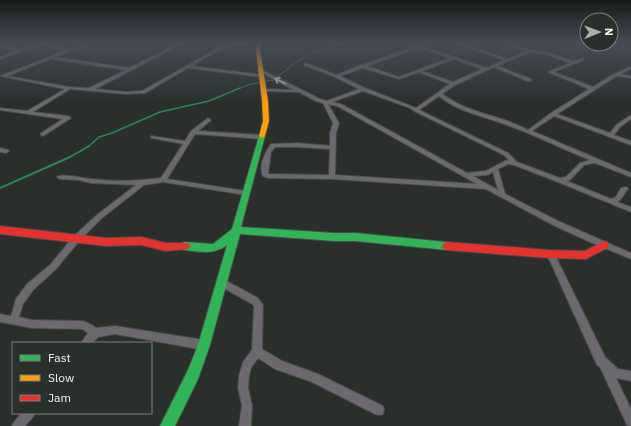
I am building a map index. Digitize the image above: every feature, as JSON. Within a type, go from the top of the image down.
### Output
[{"type":"main road","points":[[167,426],[193,374],[212,322],[221,282],[262,137],[266,121],[264,90],[260,63]]},
{"type":"main road","points":[[0,230],[106,242],[141,241],[166,247],[185,246],[210,249],[219,247],[236,230],[354,237],[549,254],[586,255],[604,245]]},
{"type":"street","points":[[1,77],[38,63]]},
{"type":"street","points":[[85,63],[128,69]]},
{"type":"street","points":[[90,89],[141,63]]},
{"type":"street","points":[[1,77],[69,88],[126,93],[143,92],[196,63]]},
{"type":"street","points":[[336,76],[371,63]]},
{"type":"street","points":[[361,66],[399,78],[441,63]]},
{"type":"street","points":[[468,63],[486,69]]},
{"type":"street","points":[[416,110],[453,84],[501,63]]},
{"type":"street","points":[[572,63],[550,72],[593,89]]},
{"type":"street","points":[[305,64],[336,76],[363,89],[412,107],[510,156],[511,162]]},
{"type":"street","points":[[494,66],[529,80]]},
{"type":"street","points":[[187,68],[261,73],[325,103],[339,105],[502,194],[604,245],[631,256]]},
{"type":"street","points":[[528,132],[553,114],[630,68]]},
{"type":"street","points":[[419,71],[453,84]]},
{"type":"street","points":[[616,75],[631,77]]},
{"type":"street","points":[[29,112],[69,88]]},
{"type":"street","points":[[325,103],[363,89]]},
{"type":"street","points":[[264,90],[300,91]]},
{"type":"street","points":[[439,94],[464,109],[502,121],[594,161],[631,175]]},
{"type":"street","points":[[325,103],[336,123],[333,133],[332,177]]},
{"type":"street","points":[[0,109],[68,118],[43,134]]},
{"type":"street","points":[[553,114],[631,143]]},
{"type":"street","points":[[611,136],[618,126],[631,117]]},
{"type":"street","points":[[163,180],[193,132],[208,120]]},
{"type":"street","points":[[193,132],[262,137]]},
{"type":"street","points":[[153,137],[187,143]]},
{"type":"street","points":[[333,148],[278,144],[273,145],[268,152],[264,172],[265,175],[332,177],[489,187]]},
{"type":"street","points":[[258,152],[268,152]]},
{"type":"street","points":[[560,180],[568,179],[582,164],[594,161]]},
{"type":"street","points":[[468,175],[487,173],[495,168],[511,162],[560,180],[631,210]]},
{"type":"street","points":[[495,168],[502,194]]},
{"type":"street","points":[[60,177],[79,178],[92,181],[142,183],[163,180],[246,193]]},
{"type":"street","points":[[14,320],[23,294],[52,267],[77,238],[100,216],[142,183]]},
{"type":"street","points":[[611,202],[619,198],[625,189]]},
{"type":"street","points":[[549,254],[553,259],[631,421]]},
{"type":"street","points":[[221,282],[255,300],[259,305],[257,351],[247,366],[244,376],[243,388],[246,405],[245,426]]},
{"type":"street","points":[[0,318],[32,324],[83,325],[95,333]]},
{"type":"street","points":[[87,342],[95,333],[115,330],[204,345]]},
{"type":"street","points":[[257,351],[279,365],[314,378],[379,410]]},
{"type":"street","points":[[601,361],[610,372],[623,376],[631,376]]},
{"type":"street","points":[[18,426],[28,414]]},
{"type":"waterway","points":[[238,89],[251,84],[273,80],[296,63]]},
{"type":"waterway","points":[[88,147],[99,137],[112,133],[160,112],[209,101],[240,88]]},
{"type":"waterway","points":[[0,188],[70,157],[89,146]]},
{"type":"traffic: fast","points":[[167,426],[193,374],[204,345],[262,136]]},
{"type":"traffic: fast","points":[[185,246],[214,248],[223,243],[236,230],[334,237],[355,237],[447,246]]},
{"type":"traffic: slow","points":[[260,63],[266,121],[262,136]]},
{"type":"traffic: jam","points":[[0,230],[106,242],[141,241],[166,247],[185,246]]},
{"type":"traffic: jam","points":[[447,246],[549,254],[586,255],[604,245]]}]
